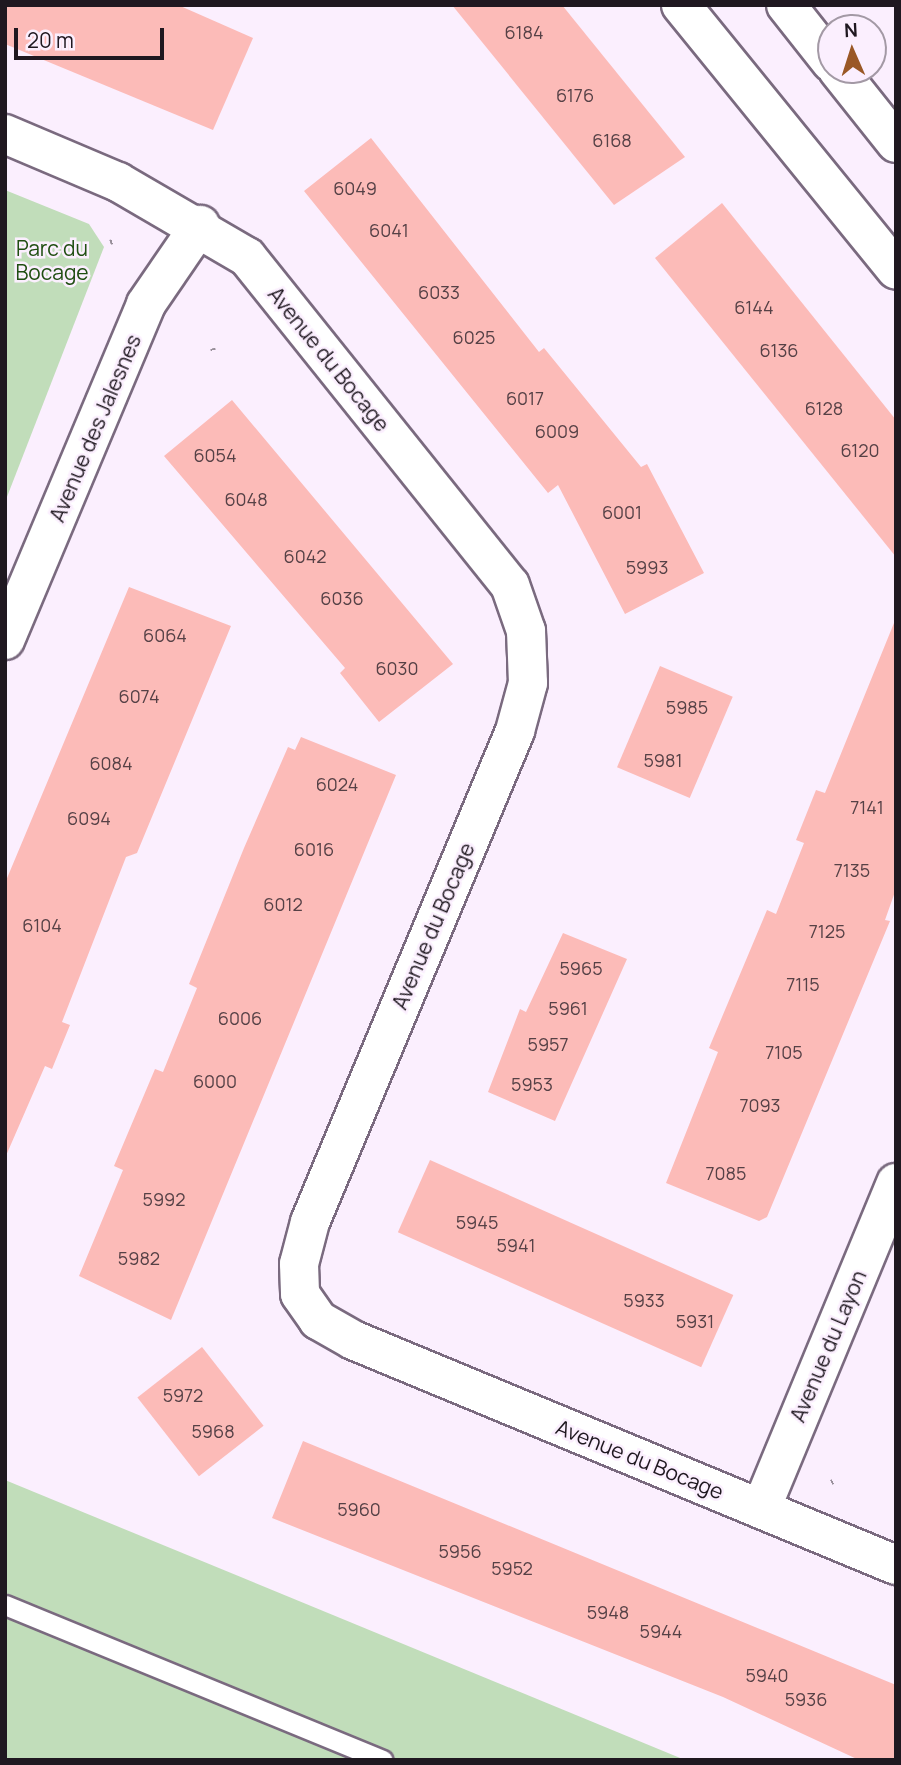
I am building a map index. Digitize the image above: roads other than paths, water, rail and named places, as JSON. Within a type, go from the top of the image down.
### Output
[{"type":"street","points":[[681,5],[896,270]]},
{"type":"street","points":[[786,5],[817,44]]},
{"type":"street","points":[[849,84],[896,143]]},
{"type":"street","name":"Avenue du Bocage","points":[[5,134],[200,225],[247,257],[510,585],[526,631],[528,683],[515,731],[310,1222],[299,1264],[300,1294],[318,1320],[353,1340],[896,1565]]},
{"type":"street","name":"Avenue des Jalesnes","points":[[5,640],[146,304],[200,225]]},
{"type":"street","name":"Avenue du Layon","points":[[761,1509],[896,1183]]},
{"type":"lane","points":[[5,1605],[382,1760]]},
{"type":"park label","name":"Parc du Bocage","points":[[52,260]]}]
